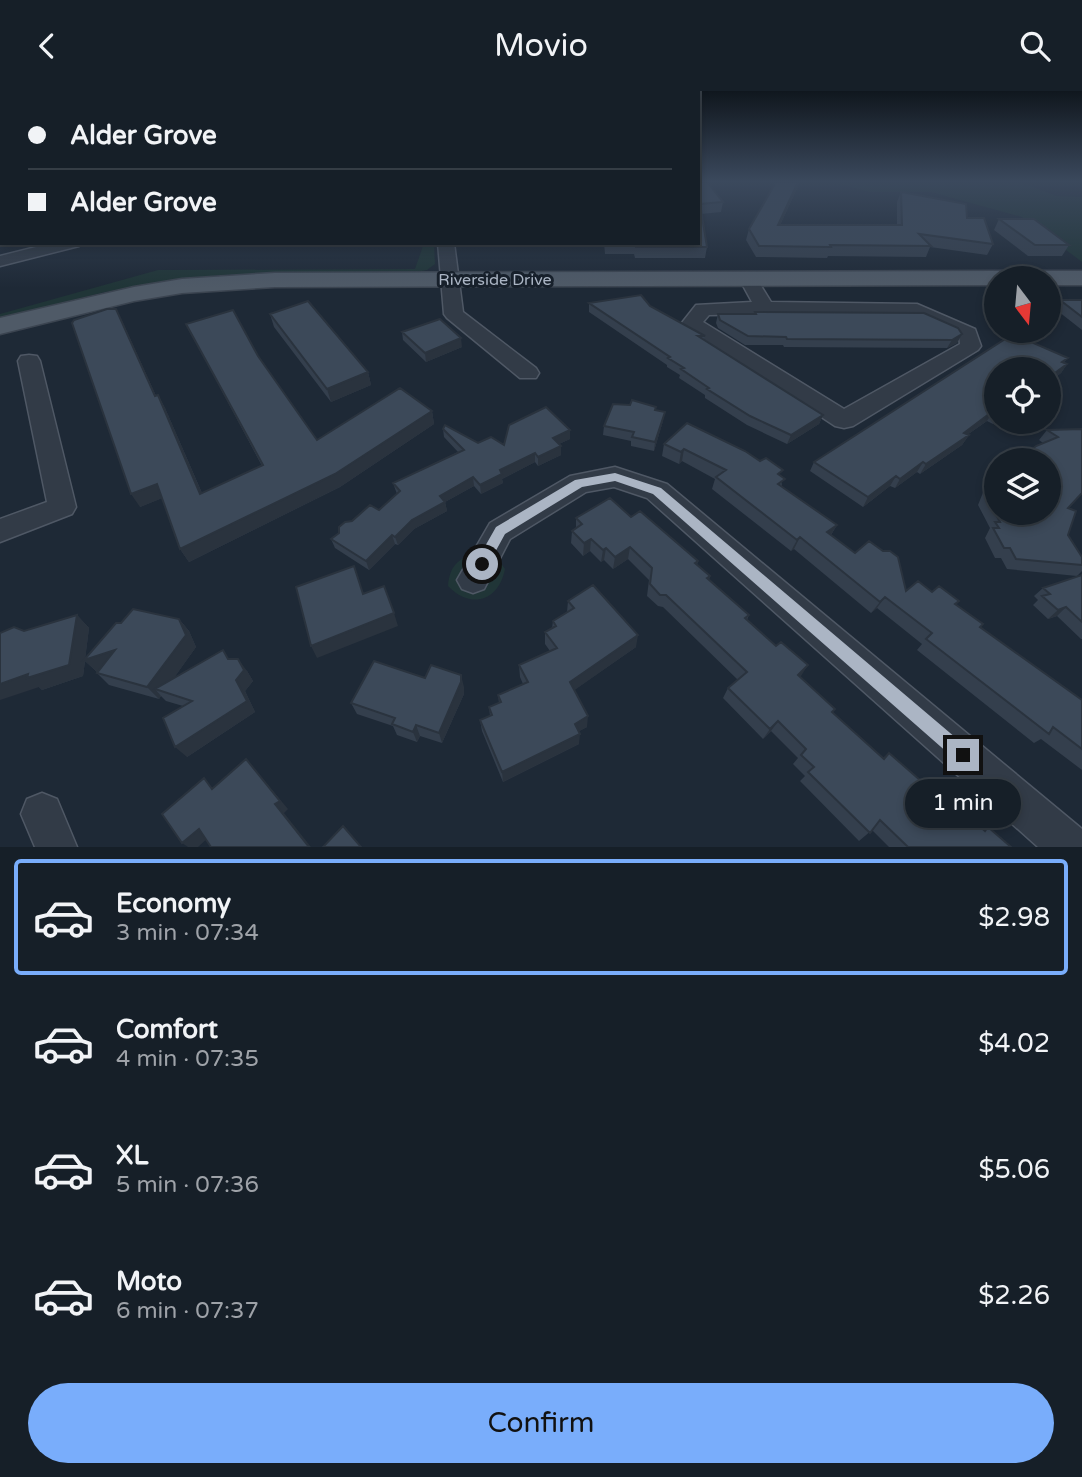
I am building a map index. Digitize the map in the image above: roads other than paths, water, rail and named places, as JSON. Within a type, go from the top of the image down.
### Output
[{"type":"main road","name":"Riverside Drive","points":[[0,326],[56,311],[182,286],[275,280],[984,278]]},
{"type":"main road","points":[[1061,278],[1082,278]]},
{"type":"street","points":[[0,261],[65,245]]},
{"type":"street","points":[[446,245],[454,314],[458,320],[528,373]]},
{"type":"street","points":[[749,280],[765,308]]},
{"type":"street","points":[[765,308],[917,310],[968,333],[971,346],[844,420],[691,324],[703,309],[765,308]]},
{"type":"street","points":[[0,531],[62,507],[29,361]]},
{"type":"street","points":[[473,580],[500,531],[579,483],[615,477],[657,491],[1070,847]]}]
